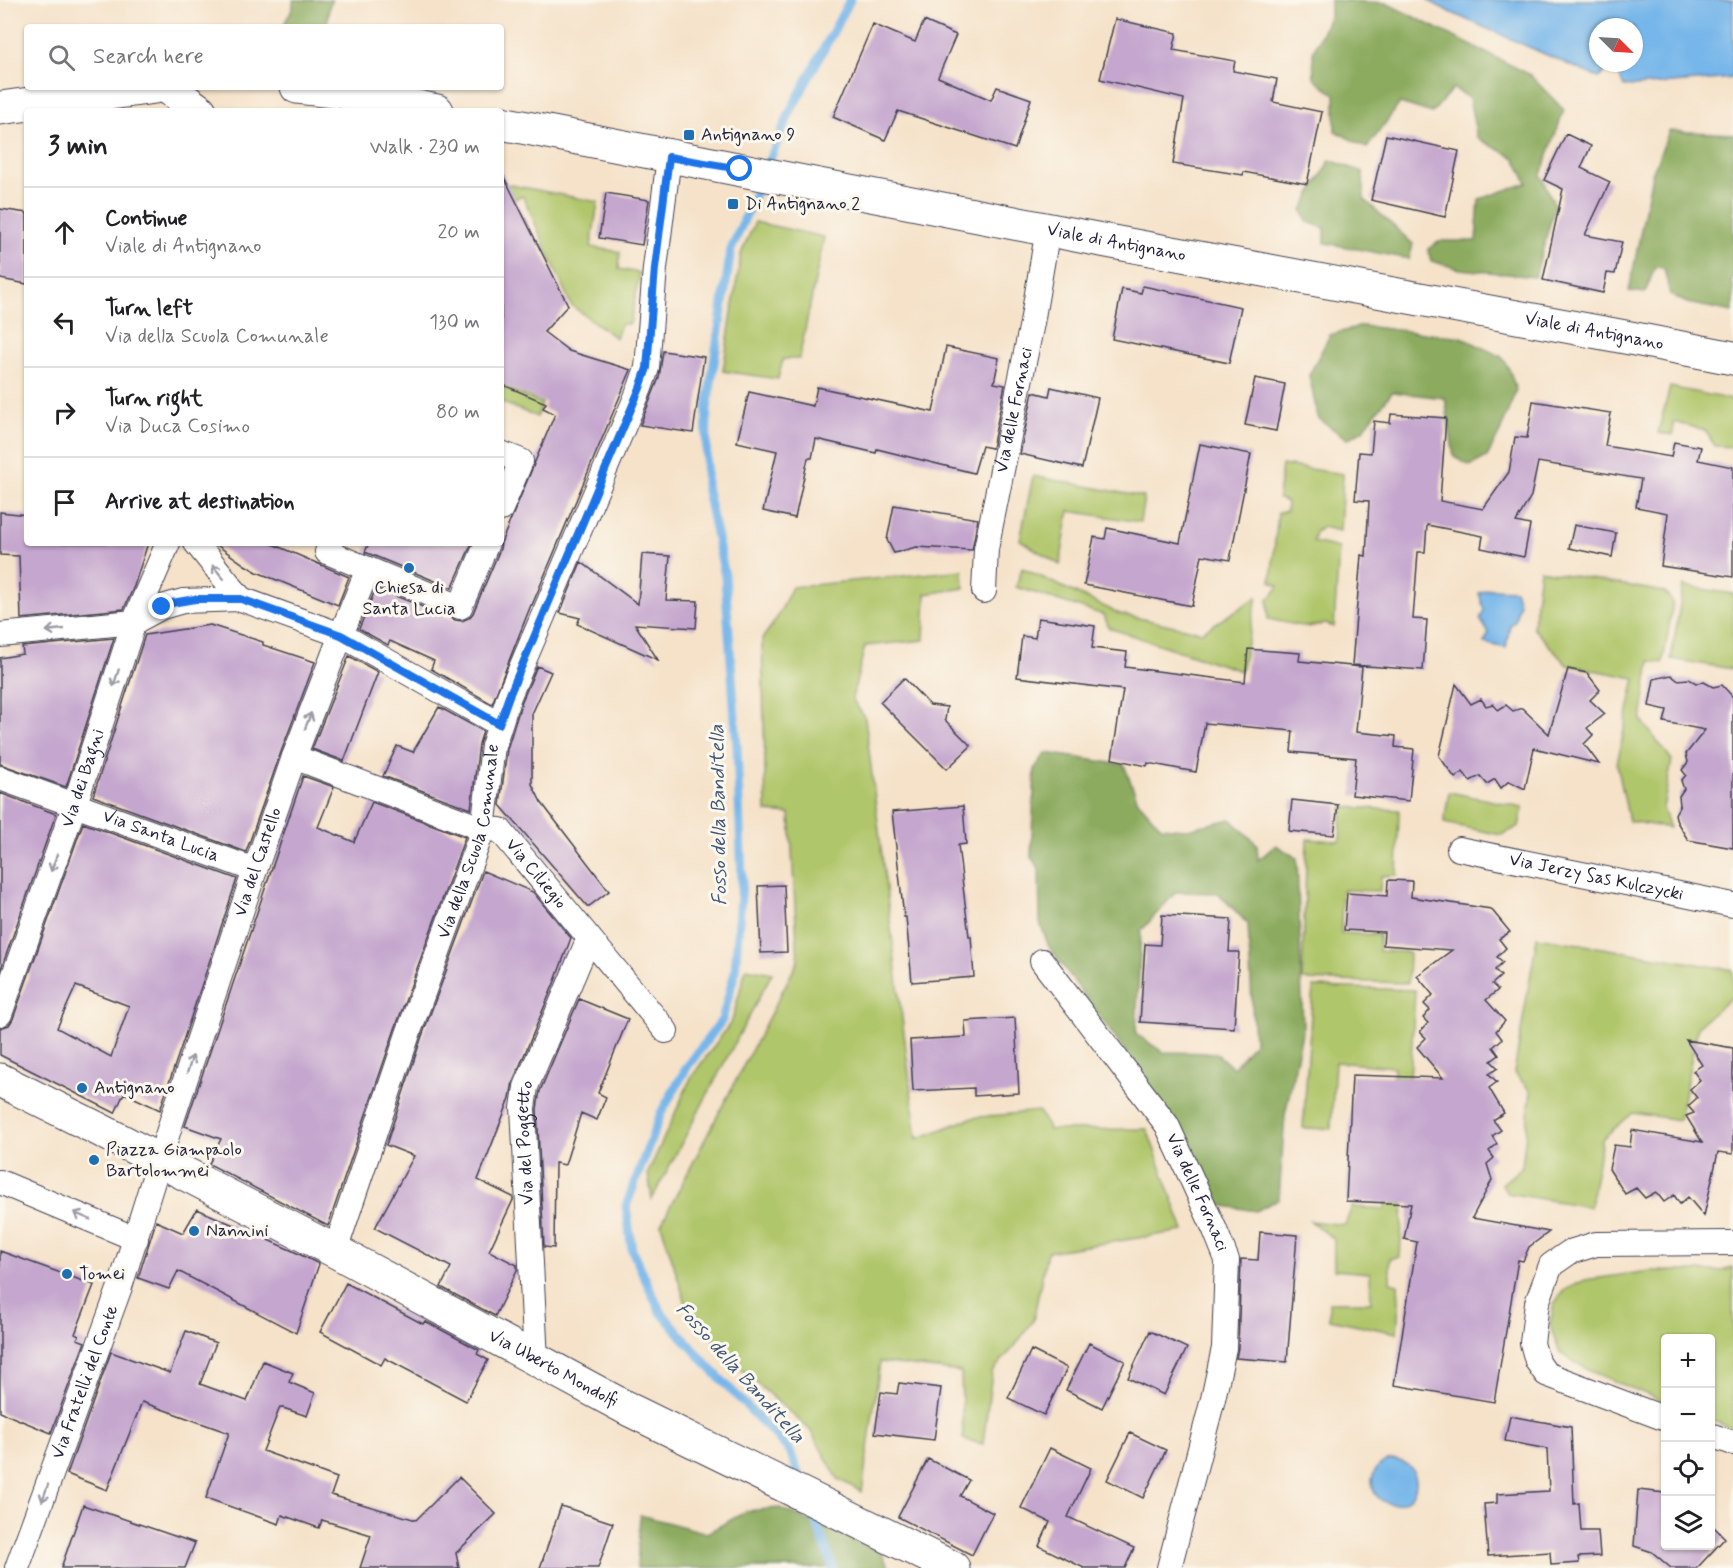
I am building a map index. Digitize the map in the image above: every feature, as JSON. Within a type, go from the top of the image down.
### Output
[{"type":"main road","points":[[0,108],[133,90]]},
{"type":"main road","points":[[171,90],[196,108]]},
{"type":"main road","points":[[305,90],[338,102],[404,108]]},
{"type":"main road","name":"Viale di Antignano","points":[[504,124],[1091,238],[1733,358]]},
{"type":"main road","points":[[1,1084],[160,1160]]},
{"type":"main road","name":"Via Uberto Mondolfi","points":[[160,1160],[688,1440],[953,1568]]},
{"type":"street","name":"Via della Scuola Comunale","points":[[335,1251],[408,1034],[483,829],[493,746],[499,724],[647,368],[655,268],[669,157]]},
{"type":"street","name":"Via delle Fornaci","points":[[984,591],[986,549],[1032,323],[1048,229]]},
{"type":"street","points":[[504,454],[521,461],[504,502]]},
{"type":"street","name":"Via dei Bagni","points":[[0,1014],[75,804],[134,622],[167,546]]},
{"type":"street","points":[[198,546],[241,599]]},
{"type":"street","points":[[330,546],[327,552],[460,607],[486,546]]},
{"type":"street","name":"Via del Castello","points":[[160,1160],[294,757],[368,569]]},
{"type":"street","points":[[0,635],[134,622],[162,607],[183,601],[241,599],[341,635],[499,724]]},
{"type":"street","name":"Via Ciliegio","points":[[294,757],[483,829],[500,830],[666,1030]]},
{"type":"street","name":"Via Santa Lucia","points":[[0,778],[255,870]]},
{"type":"street","name":"Via Jerzy Sas Kulczycki","points":[[1459,849],[1733,905]]},
{"type":"street","name":"Via del Poggetto","points":[[544,1364],[523,1108],[526,1087],[589,939]]},
{"type":"street","name":"Via delle Fornaci","points":[[1042,961],[1167,1125],[1227,1260],[1224,1348],[1169,1568]]},
{"type":"street","name":"Via Fratelli del Conte","points":[[17,1568],[116,1298],[160,1160]]},
{"type":"street","points":[[0,1182],[136,1239]]},
{"type":"street","points":[[1661,1417],[1546,1374],[1537,1361],[1532,1343],[1537,1303],[1551,1265],[1570,1252],[1596,1244],[1733,1243]]},
{"type":"street","points":[[1715,1437],[1733,1443]]},
{"type":"green space","points":[[293,0],[332,0],[327,24],[285,24]]},
{"type":"green space","points":[[1330,0],[1386,3],[1529,74],[1564,110],[1541,175],[1555,206],[1535,277],[1460,269],[1431,261],[1428,249],[1440,241],[1476,241],[1479,199],[1527,183],[1515,158],[1477,138],[1469,98],[1453,88],[1432,113],[1400,103],[1367,148],[1335,131],[1335,95],[1314,78],[1313,52],[1330,15]]},
{"type":"green space","points":[[1669,131],[1733,134],[1733,275],[1731,284],[1733,285],[1733,312],[1687,303],[1670,295],[1664,268],[1655,267],[1645,293],[1629,291],[1652,174]]},
{"type":"green space","points":[[1330,160],[1363,172],[1364,199],[1413,244],[1409,259],[1325,243],[1325,228],[1307,222],[1302,210]]},
{"type":"green space","points":[[504,184],[598,202],[591,247],[620,252],[619,269],[640,273],[630,324],[621,324],[616,338],[571,305],[523,196],[504,202]]},
{"type":"green space","points":[[755,222],[824,237],[799,359],[783,359],[778,379],[723,371],[741,254]]},
{"type":"green space","points":[[1362,326],[1461,337],[1502,357],[1510,371],[1516,390],[1500,432],[1487,457],[1470,466],[1454,457],[1445,398],[1392,392],[1363,430],[1347,439],[1318,418],[1309,375],[1330,335]]},
{"type":"green space","points":[[504,387],[542,403],[537,417],[504,403]]},
{"type":"green space","points":[[1670,387],[1733,400],[1733,447],[1715,446],[1705,430],[1673,422],[1673,435],[1658,433]]},
{"type":"green space","points":[[1282,465],[1343,474],[1340,531],[1323,527],[1315,532],[1313,542],[1339,548],[1334,627],[1326,624],[1306,627],[1268,619],[1268,598],[1279,586],[1271,581],[1278,513],[1286,511],[1287,502],[1278,498]]},
{"type":"green space","points":[[1033,476],[1144,497],[1140,522],[1069,511],[1060,565],[1020,540]]},
{"type":"green space","points":[[1022,568],[1120,614],[1202,632],[1257,597],[1241,671],[1109,628],[1104,615],[1016,587]]},
{"type":"green space","points":[[963,570],[964,588],[926,594],[924,640],[865,646],[852,699],[865,718],[917,1139],[971,1118],[1039,1111],[1049,1130],[1147,1129],[1184,1231],[1047,1252],[1033,1321],[992,1372],[983,1444],[963,1439],[961,1372],[880,1362],[862,1492],[838,1479],[810,1430],[728,1358],[686,1304],[661,1224],[798,961],[790,814],[766,812],[762,639],[777,618],[792,587]]},
{"type":"green space","points":[[1540,570],[1664,592],[1673,602],[1663,663],[1650,661],[1641,720],[1672,760],[1663,808],[1670,828],[1629,821],[1617,764],[1635,678],[1567,665],[1533,628]]},
{"type":"green space","points":[[1683,586],[1733,594],[1733,669],[1671,659]]},
{"type":"green space","points":[[1046,753],[1124,765],[1138,801],[1161,827],[1187,829],[1231,819],[1257,844],[1258,860],[1276,845],[1297,858],[1303,1028],[1285,1115],[1279,1199],[1256,1211],[1212,1204],[1138,1069],[1049,947],[1040,923],[1039,868],[1031,857],[1035,768]],"holes":[[[1176,892],[1218,893],[1248,924],[1254,1043],[1233,1068],[1216,1053],[1163,1052],[1136,1034],[1141,931]]]},
{"type":"green space","points":[[1449,792],[1523,807],[1519,827],[1501,835],[1444,823]]},
{"type":"green space","points":[[1342,807],[1399,810],[1397,875],[1381,876],[1380,891],[1342,890],[1341,933],[1379,935],[1379,951],[1409,952],[1408,983],[1302,980],[1307,839],[1340,841]]},
{"type":"green space","points":[[1537,937],[1733,970],[1733,996],[1698,1026],[1679,1120],[1633,1113],[1602,1139],[1590,1207],[1507,1193],[1502,1184],[1522,1167],[1531,1091],[1514,1073]]},
{"type":"green space","points":[[746,968],[772,973],[652,1199],[648,1173],[691,1078],[732,1021]]},
{"type":"green space","points":[[1313,987],[1415,990],[1400,1257],[1390,1258],[1390,1282],[1398,1284],[1397,1333],[1329,1319],[1329,1302],[1371,1302],[1370,1273],[1334,1270],[1334,1239],[1310,1221],[1345,1225],[1352,1207],[1386,1209],[1394,1067],[1335,1062],[1331,1129],[1303,1128]]},
{"type":"green space","points":[[1733,1268],[1733,1429],[1715,1422],[1715,1334],[1661,1334],[1661,1400],[1590,1371],[1560,1353],[1550,1326],[1554,1304],[1564,1290],[1585,1280],[1650,1271],[1721,1271]]},
{"type":"green space","points":[[780,1508],[881,1552],[889,1568],[637,1568],[640,1515],[707,1533],[747,1511]]},
{"type":"water","points":[[1427,0],[1733,0],[1733,78],[1624,87],[1618,72],[1643,72],[1643,18],[1589,18],[1589,72],[1604,72],[1599,78]]},
{"type":"water","points":[[1489,589],[1515,590],[1519,603],[1515,621],[1510,625],[1506,648],[1484,643],[1489,633],[1480,619],[1484,610],[1479,593]]},
{"type":"water","points":[[1394,1460],[1410,1466],[1416,1482],[1410,1498],[1394,1504],[1378,1498],[1372,1482],[1378,1466]]},
{"type":"building","points":[[1115,19],[1177,33],[1173,50],[1235,61],[1233,71],[1277,79],[1273,102],[1322,112],[1307,184],[1244,172],[1243,175],[1173,164],[1184,99],[1100,79]]},
{"type":"building","points":[[924,21],[956,35],[938,77],[991,100],[997,87],[1031,99],[1015,149],[898,111],[885,140],[833,117],[873,24],[915,42]]},
{"type":"building","points":[[1566,134],[1591,146],[1581,168],[1610,182],[1585,235],[1622,242],[1615,274],[1607,273],[1603,293],[1543,280],[1563,189],[1544,180]]},
{"type":"building","points":[[1386,135],[1459,151],[1445,217],[1371,200]]},
{"type":"building","points":[[504,177],[568,305],[544,332],[569,351],[631,370],[531,605],[492,704],[431,669],[434,661],[390,641],[388,645],[359,629],[376,588],[455,620],[462,621],[469,618],[500,546],[504,546],[504,536],[555,414],[543,408],[546,403],[504,385]]},
{"type":"building","points":[[606,193],[649,200],[642,245],[599,238]]},
{"type":"building","points":[[0,209],[24,213],[24,283],[0,279]]},
{"type":"building","points":[[1143,286],[1241,307],[1229,363],[1112,339],[1122,289],[1141,293]]},
{"type":"building","points":[[946,347],[999,358],[994,383],[1005,385],[992,448],[982,446],[974,473],[877,449],[876,453],[816,439],[812,458],[808,458],[795,518],[763,511],[777,451],[737,442],[749,392],[813,406],[817,387],[933,412]]},
{"type":"building","points":[[663,351],[704,357],[693,433],[640,425],[659,378]]},
{"type":"building","points":[[1255,378],[1285,384],[1276,431],[1245,425]]},
{"type":"building","points":[[1051,387],[1098,398],[1082,468],[1020,454],[1033,392],[1049,396]]},
{"type":"building","points":[[1533,401],[1611,413],[1605,446],[1671,457],[1674,442],[1701,447],[1698,460],[1733,467],[1733,577],[1661,566],[1668,513],[1636,507],[1641,479],[1538,462],[1531,496],[1516,522],[1530,525],[1524,557],[1481,548],[1483,536],[1427,525],[1425,552],[1418,552],[1413,619],[1427,620],[1423,670],[1352,665],[1361,555],[1366,556],[1369,501],[1355,500],[1359,452],[1371,453],[1374,421],[1390,423],[1391,414],[1446,418],[1440,501],[1483,509],[1509,472],[1515,437],[1527,438]]},
{"type":"building","points":[[1200,444],[1251,454],[1230,560],[1202,555],[1192,606],[1084,585],[1094,537],[1105,539],[1107,528],[1180,543]]},
{"type":"building","points":[[894,505],[978,519],[972,550],[916,547],[894,553],[887,540]]},
{"type":"building","points":[[0,512],[24,515],[24,546],[147,546],[124,609],[21,619],[19,556],[0,555]]},
{"type":"building","points":[[1574,525],[1616,533],[1612,557],[1569,548]]},
{"type":"building","points":[[218,546],[277,546],[349,577],[338,605],[245,565]]},
{"type":"building","name":"Chiesa di Santa Lucia","points":[[368,546],[471,546],[452,588],[365,552]]},
{"type":"building","points":[[642,554],[670,556],[666,600],[698,601],[696,628],[635,624],[658,660],[577,624],[580,618],[560,613],[581,562],[638,604]]},
{"type":"building","points":[[1038,618],[1095,626],[1092,648],[1127,652],[1125,667],[1245,682],[1248,649],[1300,653],[1299,661],[1362,667],[1356,732],[1396,736],[1395,747],[1414,749],[1409,801],[1352,795],[1356,758],[1291,752],[1293,731],[1205,723],[1196,772],[1112,759],[1123,690],[1017,677],[1022,636],[1035,638]]},
{"type":"building","points":[[210,625],[315,662],[246,852],[93,796],[145,635]]},
{"type":"building","points":[[114,638],[66,787],[0,764],[0,658],[23,654],[22,647]]},
{"type":"building","points":[[349,656],[378,672],[344,761],[312,749]]},
{"type":"building","points":[[537,666],[551,672],[532,714],[532,784],[541,802],[609,891],[588,907],[500,805],[507,749],[522,701]]},
{"type":"building","points":[[1568,669],[1587,673],[1600,690],[1590,700],[1605,714],[1587,728],[1593,735],[1584,744],[1599,764],[1534,748],[1525,789],[1509,781],[1501,788],[1495,779],[1487,784],[1480,776],[1470,781],[1463,772],[1455,778],[1439,756],[1456,684],[1471,704],[1481,699],[1486,706],[1493,704],[1498,710],[1506,705],[1513,711],[1522,708],[1549,734]]},
{"type":"building","points":[[1671,675],[1677,680],[1689,679],[1696,683],[1704,682],[1713,687],[1722,685],[1733,695],[1733,848],[1688,840],[1677,822],[1675,814],[1680,805],[1679,796],[1684,789],[1681,781],[1686,775],[1682,770],[1688,762],[1686,754],[1705,730],[1664,722],[1667,710],[1649,706],[1654,679]]},
{"type":"building","points":[[904,678],[930,705],[947,707],[945,720],[971,746],[947,769],[880,702]]},
{"type":"building","points":[[439,707],[483,731],[479,744],[471,809],[383,776],[397,746],[413,752]]},
{"type":"building","points":[[303,776],[334,787],[318,827],[354,842],[372,802],[465,837],[395,1029],[328,1226],[209,1164],[221,1139],[185,1126]]},
{"type":"building","points":[[0,793],[56,814],[0,972]]},
{"type":"building","points":[[1292,800],[1338,805],[1334,835],[1289,831]]},
{"type":"building","points":[[963,806],[966,844],[958,845],[969,936],[971,936],[974,977],[912,982],[892,812]]},
{"type":"building","points":[[83,823],[237,879],[160,1110],[124,1093],[115,1113],[0,1055],[0,1028],[9,1025]],"holes":[[[76,986],[129,1006],[111,1057],[57,1028]]]},
{"type":"building","points":[[483,871],[533,892],[571,938],[513,1082],[510,1098],[478,1180],[513,1197],[489,1251],[517,1265],[517,1270],[495,1316],[441,1287],[451,1267],[375,1228],[414,1156],[386,1145],[421,1039]]},
{"type":"building","points":[[1388,880],[1412,881],[1411,897],[1491,909],[1510,932],[1499,939],[1506,948],[1497,957],[1503,962],[1495,970],[1501,976],[1492,984],[1498,990],[1486,1000],[1505,1021],[1496,1031],[1502,1039],[1493,1047],[1499,1055],[1491,1061],[1498,1068],[1489,1074],[1497,1082],[1489,1088],[1504,1113],[1493,1120],[1501,1130],[1492,1136],[1497,1144],[1489,1151],[1494,1158],[1487,1164],[1492,1180],[1472,1218],[1549,1232],[1529,1247],[1523,1261],[1518,1260],[1494,1402],[1394,1385],[1417,1242],[1404,1239],[1411,1204],[1346,1201],[1352,1075],[1443,1078],[1417,1047],[1426,1038],[1420,1032],[1428,1023],[1423,1018],[1430,1010],[1424,1004],[1433,995],[1417,976],[1452,950],[1383,945],[1384,932],[1344,930],[1347,893],[1387,896]]},
{"type":"building","points":[[784,885],[787,952],[761,953],[758,886]]},
{"type":"building","points":[[1162,915],[1231,919],[1229,952],[1239,952],[1234,1028],[1140,1022],[1145,944],[1160,945]]},
{"type":"building","points":[[579,999],[628,1019],[598,1093],[606,1097],[597,1120],[581,1113],[565,1165],[555,1163],[554,1248],[544,1247],[537,1109],[540,1091]]},
{"type":"building","points":[[1015,1018],[1019,1093],[974,1096],[974,1088],[913,1091],[910,1040],[966,1037],[965,1021]]},
{"type":"building","points":[[1686,1040],[1733,1048],[1733,1154],[1718,1152],[1704,1216],[1688,1197],[1680,1204],[1674,1195],[1664,1202],[1656,1192],[1645,1198],[1636,1188],[1625,1194],[1609,1169],[1614,1145],[1630,1147],[1632,1130],[1702,1142],[1686,1116],[1694,1113],[1688,1106],[1697,1098],[1690,1089],[1700,1080],[1693,1071],[1702,1065]]},
{"type":"building","points":[[197,1209],[319,1264],[296,1333],[178,1271],[169,1289],[138,1278],[156,1221],[183,1233]]},
{"type":"building","points":[[1260,1232],[1297,1235],[1287,1362],[1236,1358],[1241,1259],[1258,1260]]},
{"type":"building","points":[[0,1251],[94,1285],[75,1334],[79,1336],[77,1339],[85,1342],[51,1433],[0,1412]]},
{"type":"building","points":[[346,1283],[423,1324],[425,1321],[479,1350],[477,1354],[488,1360],[466,1401],[385,1358],[381,1365],[320,1332]]},
{"type":"building","points":[[186,1331],[216,1343],[200,1384],[247,1401],[263,1361],[293,1373],[289,1382],[315,1393],[307,1416],[280,1407],[263,1451],[337,1478],[331,1495],[416,1520],[459,1477],[496,1514],[456,1553],[459,1568],[360,1568],[371,1535],[322,1520],[319,1528],[282,1515],[279,1524],[206,1498],[229,1433],[142,1402],[107,1490],[67,1474],[111,1352],[170,1373]]},
{"type":"building","points":[[1150,1331],[1187,1348],[1164,1395],[1128,1378]]},
{"type":"building","points":[[1089,1343],[1125,1361],[1102,1408],[1066,1390]]},
{"type":"building","points":[[1031,1350],[1067,1368],[1044,1415],[1008,1398]]},
{"type":"building","points":[[899,1383],[941,1388],[934,1440],[875,1433],[881,1392],[897,1394]]},
{"type":"building","points":[[1510,1416],[1571,1427],[1574,1504],[1579,1503],[1581,1531],[1598,1531],[1600,1556],[1578,1557],[1579,1563],[1551,1565],[1550,1552],[1488,1556],[1484,1504],[1497,1503],[1497,1494],[1549,1491],[1547,1449],[1505,1441]]},
{"type":"building","points":[[1130,1433],[1166,1450],[1143,1498],[1107,1480]]},
{"type":"building","points":[[1050,1448],[1091,1468],[1068,1517],[1134,1548],[1125,1568],[1084,1568],[1039,1546],[1050,1522],[1021,1508]]},
{"type":"building","points":[[928,1459],[969,1480],[960,1496],[993,1513],[972,1555],[898,1517]]},
{"type":"building","points":[[1638,1490],[1661,1493],[1661,1550],[1714,1550],[1697,1568],[1671,1568],[1652,1552],[1634,1546]]},
{"type":"building","points":[[83,1505],[195,1543],[185,1568],[61,1568]]},
{"type":"building","points":[[561,1506],[613,1523],[598,1568],[540,1568]]},
{"type":"building","points":[[1715,1528],[1725,1538],[1715,1549]]},
{"type":"waterway","name":"Fosso della Banditella","points":[[802,1484],[790,1451],[709,1367],[660,1311],[632,1250],[626,1206],[661,1113],[687,1067],[722,1020],[735,972],[742,882],[737,747],[725,576],[706,486],[707,409],[731,250],[791,110],[850,0]]},
{"type":"waterway","name":"Fosso della Banditella","points":[[811,1508],[833,1568]]},
{"type":"place","name":"Antignano 9","points":[[689,135]]},
{"type":"place","name":"Di Antignano 2","points":[[733,204]]},
{"type":"place","name":"Chiesa di Santa Lucia","points":[[409,568]]},
{"type":"place","name":"Antignano","points":[[82,1088]]},
{"type":"place","name":"Piazza Giampaolo Bartolommei","points":[[94,1160]]},
{"type":"place","name":"Nannini","points":[[194,1231]]},
{"type":"place","name":"Tomei","points":[[67,1274]]},
{"type":"route","points":[[162,607],[195,599],[241,599],[341,635],[499,724],[647,368],[655,268],[669,157],[740,169]]}]
